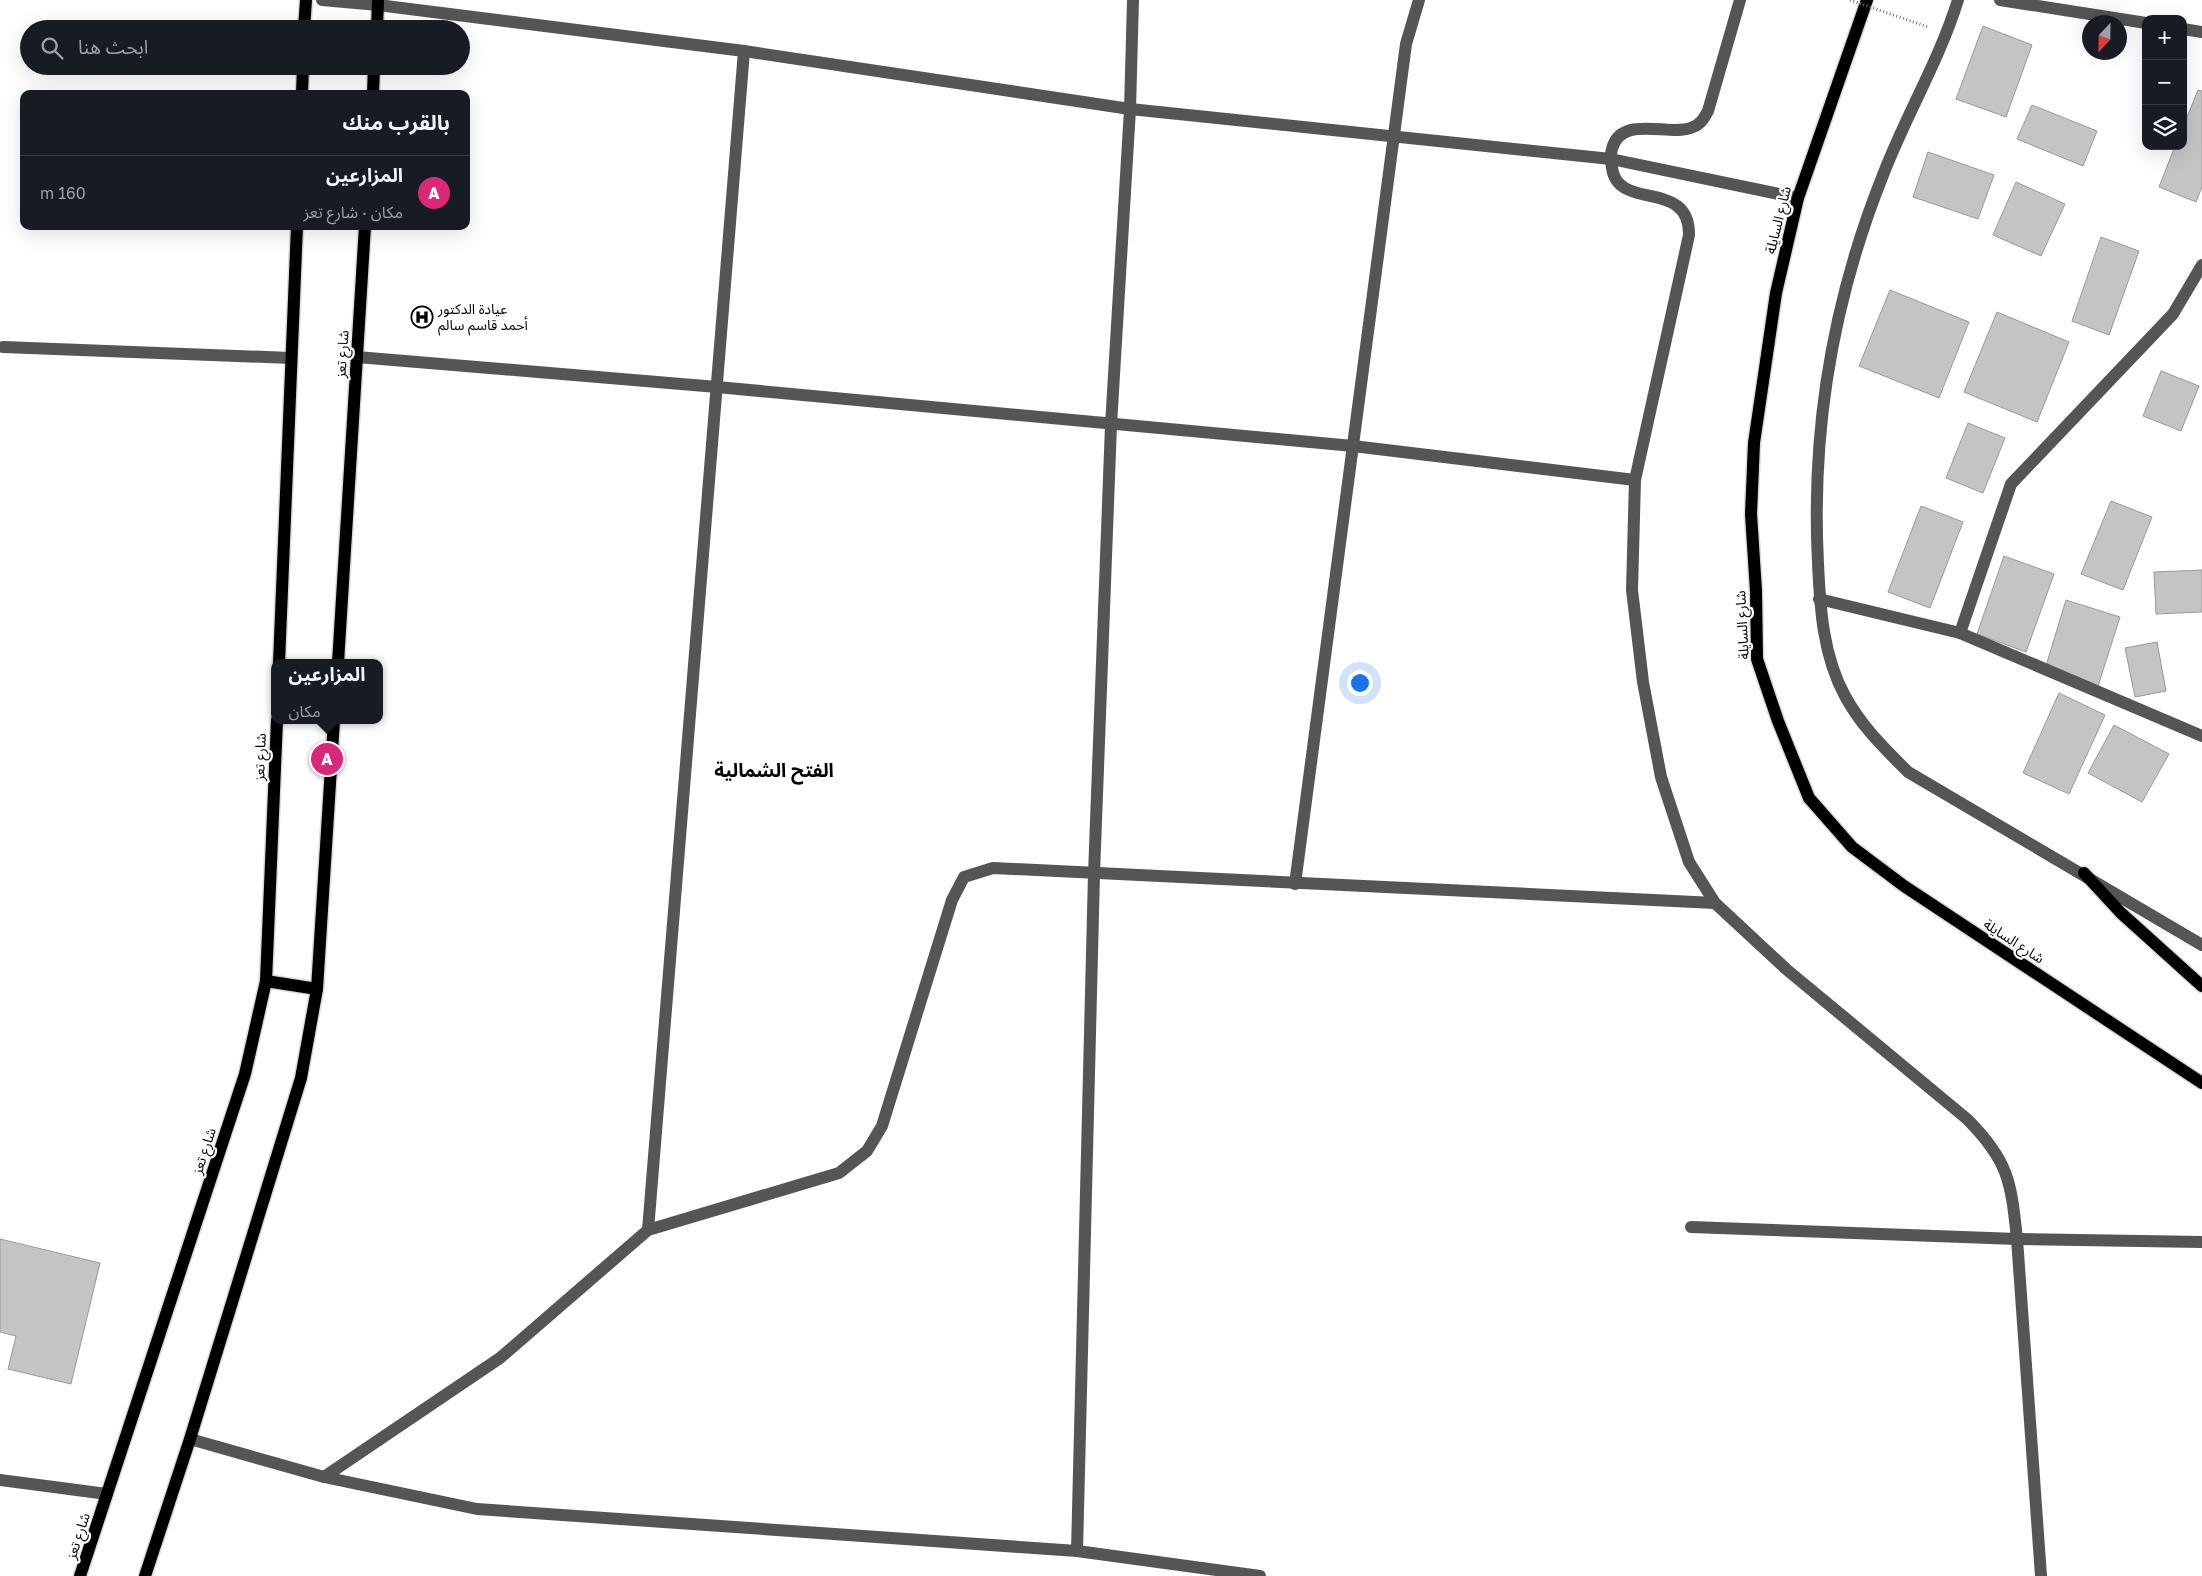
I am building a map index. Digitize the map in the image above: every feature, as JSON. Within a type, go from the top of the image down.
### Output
[{"type":"main road","points":[[305,20],[306,0]]},
{"type":"main road","name":"شارع السايلة","points":[[1867,0],[1798,198],[1776,293],[1754,443],[1751,514],[1756,591],[1757,659],[1778,721],[1809,798],[1852,847],[1904,886],[2202,1083]]},
{"type":"main road","points":[[377,20],[378,3]]},
{"type":"main road","points":[[302,90],[303,75]]},
{"type":"main road","points":[[373,90],[374,75]]},
{"type":"main road","points":[[279,659],[296,230]]},
{"type":"main road","name":"شارع تعز","points":[[338,659],[365,230]]},
{"type":"main road","name":"شارع تعز","points":[[80,1576],[245,1074],[266,981],[277,724]]},
{"type":"main road","points":[[145,1576],[190,1439],[301,1078],[317,989],[334,724]]},
{"type":"main road","points":[[2084,873],[2121,913],[2202,986]]},
{"type":"main road","points":[[266,981],[317,989]]},
{"type":"street","points":[[322,0],[378,3],[744,51],[1130,109],[1611,160],[1798,198]]},
{"type":"street","points":[[1077,1551],[1094,874],[1111,425],[1130,109],[1132,0]]},
{"type":"street","points":[[1295,884],[1406,44],[1419,0]]},
{"type":"street","points":[[1740,0],[1708,111],[1702,122],[1692,128],[1636,129],[1625,132],[1617,139],[1612,148],[1613,173],[1620,184],[1632,191],[1674,202],[1682,208],[1689,226],[1689,235],[1635,480],[1632,590],[1643,682],[1664,785],[1689,862],[1715,903],[1786,969],[1967,1119],[1988,1140],[2004,1166],[2012,1194],[2017,1239],[2041,1576]]},
{"type":"street","points":[[1958,0],[1935,61],[1883,173],[1854,255],[1833,340],[1820,425],[1815,512],[1819,599],[1826,648],[1844,695],[1872,737],[1908,772],[2084,873],[2202,945]]},
{"type":"street","points":[[2000,0],[2142,22]]},
{"type":"street","points":[[2187,30],[2202,32]]},
{"type":"street","points":[[648,1230],[744,51]]},
{"type":"street","points":[[1960,633],[2011,484],[2173,314],[2202,265]]},
{"type":"street","points":[[3,347],[291,358]]},
{"type":"street","points":[[357,357],[716,387],[1352,446],[1635,480]]},
{"type":"street","points":[[1819,599],[1960,633],[2202,736]]},
{"type":"street","points":[[324,1477],[500,1358],[648,1230],[839,1172],[867,1151],[882,1126],[952,900],[964,877],[993,868],[1715,903]]},
{"type":"street","points":[[1690,1227],[2017,1239],[2202,1242]]},
{"type":"street","points":[[190,1439],[324,1477],[477,1509],[1077,1551],[1260,1576]]},
{"type":"street","points":[[0,1480],[107,1494]]},
{"type":"path","points":[[1850,0],[1928,28]]},
{"type":"building","points":[[1983,26],[2032,45],[2006,117],[1956,99]]},
{"type":"building","points":[[2198,90],[2202,91],[2202,187],[2196,202],[2159,187],[2173,150],[2187,150],[2187,117]]},
{"type":"building","points":[[2032,105],[2097,131],[2083,166],[2017,139]]},
{"type":"building","points":[[1928,152],[1994,175],[1978,219],[1913,197]]},
{"type":"building","points":[[2016,182],[2065,204],[2041,256],[1993,235]]},
{"type":"building","points":[[2101,237],[2139,251],[2109,335],[2072,321]]},
{"type":"building","points":[[1890,290],[1969,322],[1939,398],[1859,366]]},
{"type":"building","points":[[1997,312],[2069,342],[2037,422],[1964,392]]},
{"type":"building","points":[[2161,371],[2199,386],[2181,431],[2143,416]]},
{"type":"building","points":[[1968,423],[2005,438],[1983,493],[1946,478]]},
{"type":"building","points":[[2111,501],[2152,517],[2123,590],[2081,574]]},
{"type":"building","points":[[1921,506],[1963,522],[1930,608],[1888,592]]},
{"type":"building","points":[[2004,556],[2054,574],[2026,652],[1977,634]]},
{"type":"building","points":[[2202,570],[2202,612],[2156,614],[2154,572]]},
{"type":"building","points":[[2066,600],[2120,617],[2098,686],[2045,669]]},
{"type":"building","points":[[2157,642],[2166,691],[2135,697],[2125,648]]},
{"type":"building","points":[[2059,693],[2105,715],[2069,794],[2023,773]]},
{"type":"building","points":[[2114,725],[2169,754],[2142,802],[2088,773]]},
{"type":"building","points":[[0,1239],[100,1263],[71,1384],[8,1369],[16,1336],[0,1332]]},
{"type":"place","name":"عيادة الدكتور أحمد قاسم سالم","points":[[422,317]]},
{"type":"place","name":"المزارعين","points":[[327,759]]},
{"type":"district","name":"الفتح الشمالية","points":[[774,770]]}]
